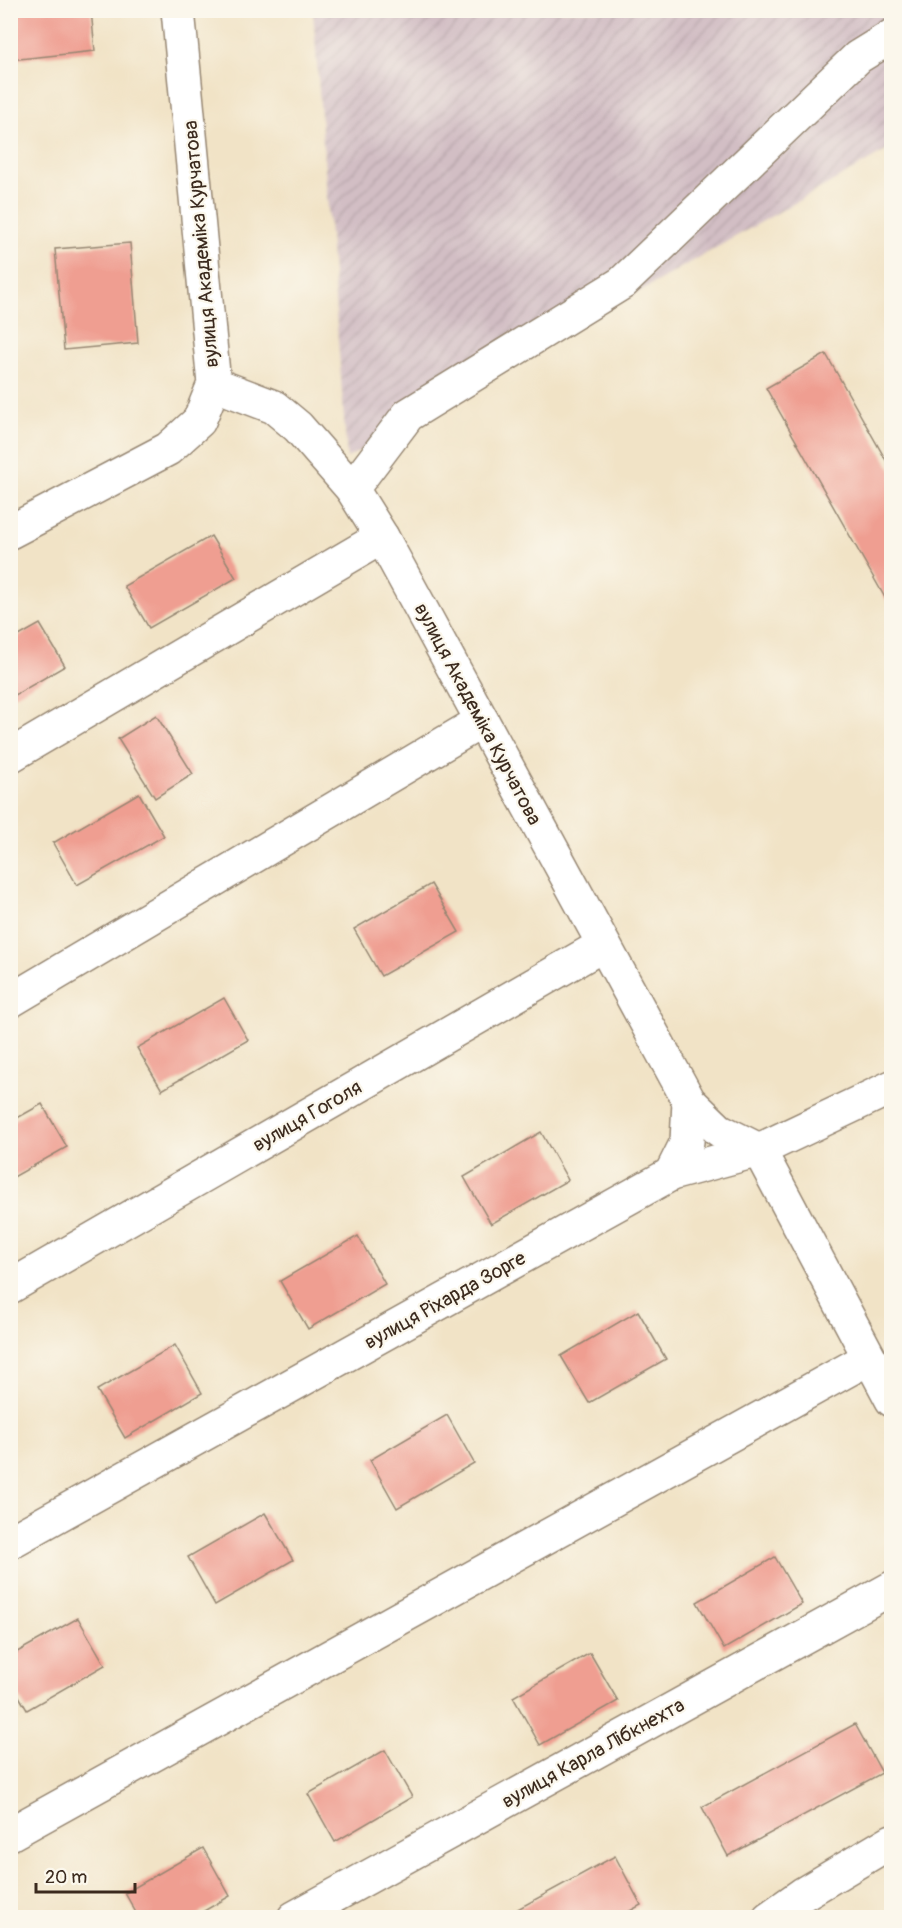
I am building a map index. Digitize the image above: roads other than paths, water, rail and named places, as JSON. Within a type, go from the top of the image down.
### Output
[{"type":"street","name":"вулиця Академіка Курчатова","points":[[178,10],[214,384],[274,407],[298,427],[352,489],[382,537],[689,1101],[719,1130],[759,1150]]},
{"type":"street","points":[[352,489],[408,415],[622,283],[858,57],[891,36]]},
{"type":"street","points":[[10,532],[168,450],[199,421],[214,384]]},
{"type":"street","points":[[10,756],[382,537]]},
{"type":"street","points":[[10,1001],[482,721]]},
{"type":"street","name":"вулиця Гоголя","points":[[10,1287],[603,945]]},
{"type":"street","name":"вулиця Ріхарда Зорге","points":[[10,1542],[671,1174],[759,1150],[891,1087]]},
{"type":"street","points":[[671,1174],[687,1142],[689,1101]]},
{"type":"street","points":[[759,1150],[891,1400]]},
{"type":"street","points":[[10,1834],[869,1358]]},
{"type":"street","name":"вулиця Карла Лібкнехта","points":[[294,1917],[891,1588]]},
{"type":"street","points":[[770,1917],[803,1894],[891,1841]]}]
